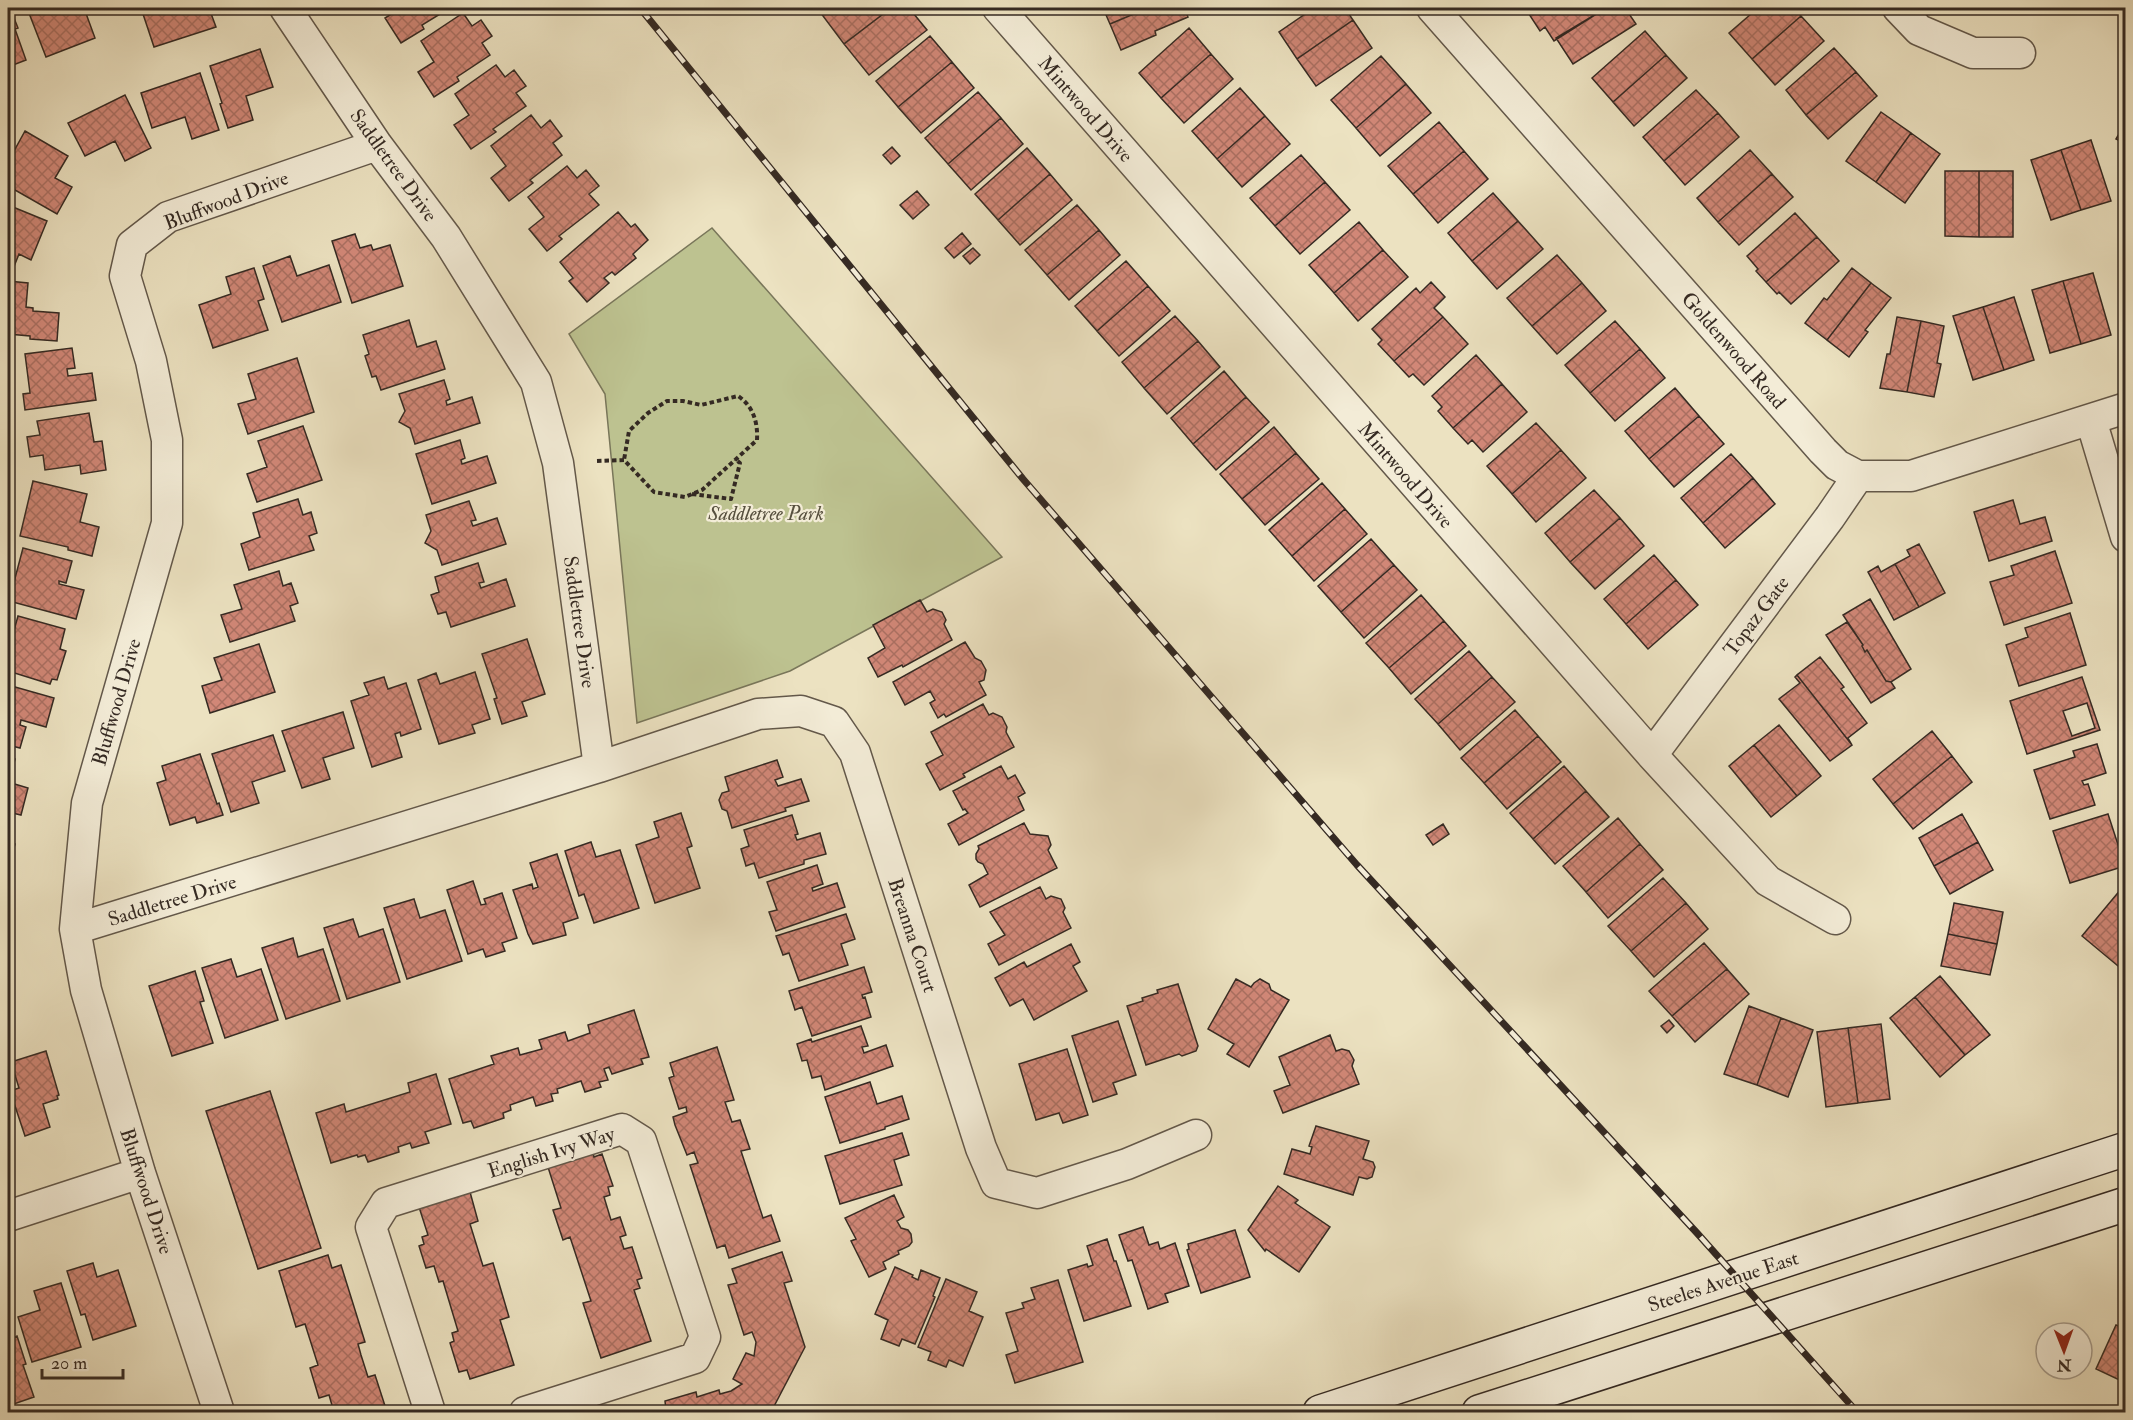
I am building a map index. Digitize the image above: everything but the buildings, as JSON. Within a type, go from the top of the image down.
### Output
[{"type":"main road","name":"Steeles Avenue East","points":[[1320,1413],[2126,1149]]},
{"type":"main road","points":[[1479,1413],[2126,1204]]},
{"type":"street","name":"Saddletree Drive","points":[[75,929],[599,767],[558,463],[536,382],[446,237],[377,145],[285,8]]},
{"type":"street","name":"Mintwood Drive","points":[[998,8],[1652,755],[1768,881],[1835,919]]},
{"type":"street","name":"Goldenwood Road","points":[[1432,8],[1837,465],[1858,476],[1911,476],[2126,408]]},
{"type":"street","points":[[1898,8],[1919,30],[1973,53],[2020,53]]},
{"type":"street","name":"Bluffwood Drive","points":[[219,1413],[140,1173],[86,990],[75,929],[87,803],[167,523],[166,440],[151,361],[125,276],[132,245],[168,217],[377,145]]},
{"type":"street","points":[[2091,420],[2126,537]]},
{"type":"street","name":"Topaz Gate","points":[[1652,755],[1830,517],[1858,476]]},
{"type":"street","name":"Breanna Court","points":[[599,767],[758,714],[801,711],[834,722],[855,753],[981,1148],[996,1183],[1037,1193],[1127,1164],[1196,1135]]},
{"type":"street","name":"English Ivy Way","points":[[430,1413],[371,1227],[386,1203],[622,1129],[641,1142],[705,1337],[695,1358],[525,1413]]},
{"type":"street","points":[[8,1216],[140,1173]]},
{"type":"path","points":[[597,461],[624,460],[654,492],[685,497],[702,490],[757,440],[758,428],[749,404],[738,396],[701,405],[683,401],[667,401],[648,413],[629,431],[624,460]]},
{"type":"path","points":[[691,494],[730,498],[740,463],[735,459]]},
{"type":"green space","name":"Saddletree Park","points":[[712,228],[1002,557],[790,671],[637,723],[605,394],[569,334]]},
{"type":"railway","points":[[640,8],[1023,479],[1357,865],[1697,1233],[1857,1412]]}]
